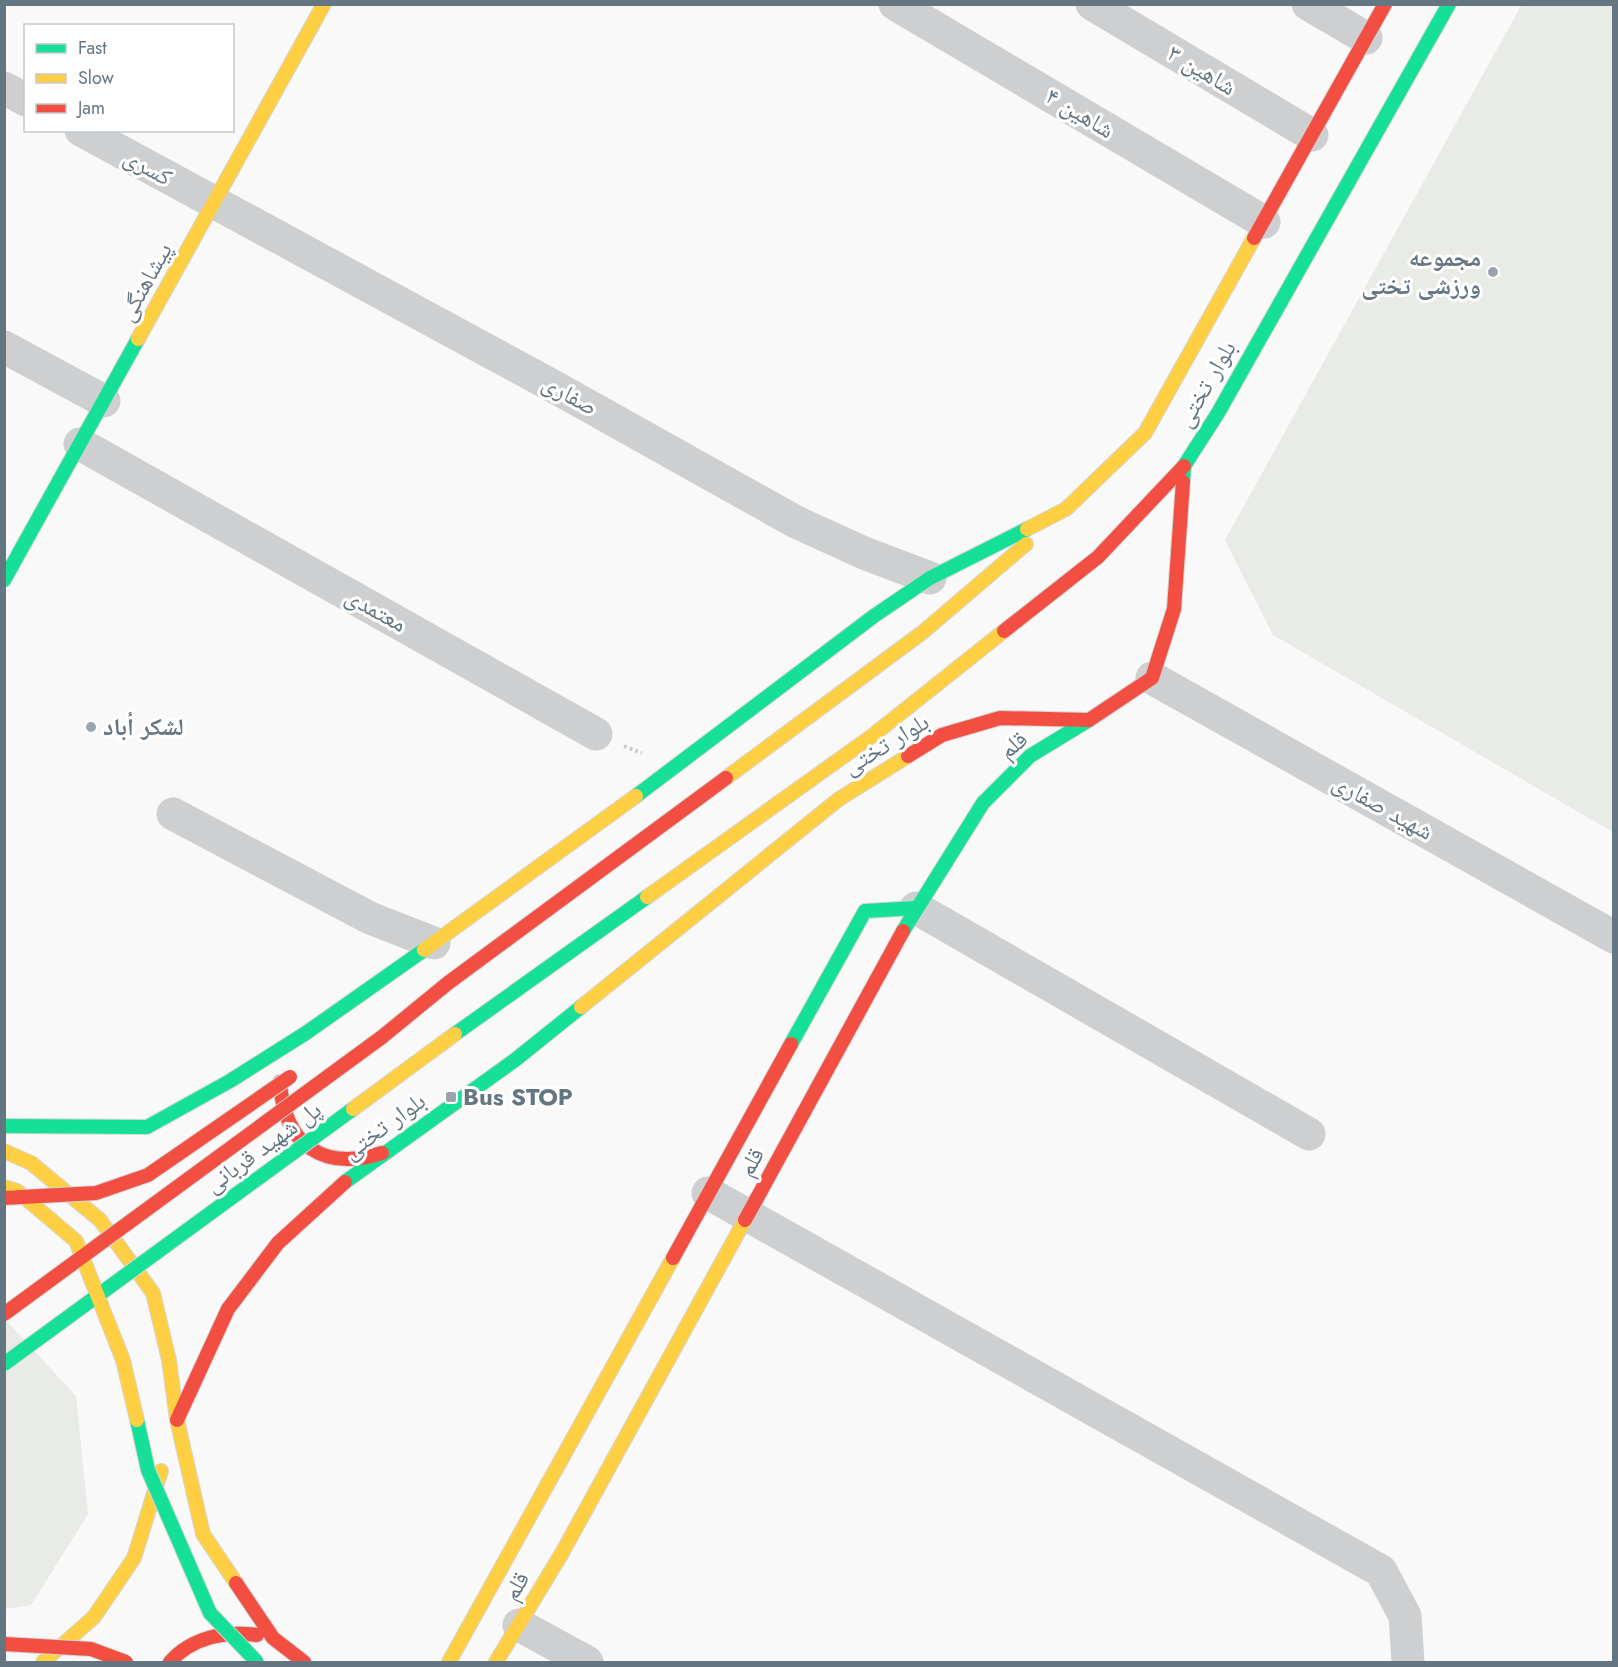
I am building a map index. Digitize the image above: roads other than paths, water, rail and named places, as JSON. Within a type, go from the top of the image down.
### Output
[{"type":"main road","name":"پیشاهنگی","points":[[4,580],[324,4]]},
{"type":"main road","name":"بلوار تختی","points":[[4,1126],[147,1127],[230,1081],[306,1033],[434,943],[676,767],[874,616],[930,578],[1066,509],[1145,432],[1385,4]]},
{"type":"main road","name":"بلوار تختی","points":[[1152,678],[1174,609],[1184,466],[1218,413],[1449,4]]},
{"type":"main road","name":"پل شهید قربانی","points":[[4,1364],[456,1034],[882,728],[1098,557],[1184,466]]},
{"type":"main road","name":"پل شهید قربانی","points":[[4,1314],[382,1037],[448,983],[923,632],[1066,509]]},
{"type":"main road","points":[[1089,720],[1152,678]]},
{"type":"main road","name":"بلوار تختی","points":[[43,1662],[94,1617],[134,1558],[177,1420],[228,1309],[278,1244],[340,1185],[515,1060],[839,799],[942,735],[1000,718],[1089,720]]},
{"type":"main road","name":"قلم","points":[[496,1662],[562,1553],[916,909],[983,802],[1030,756],[1089,720]]},
{"type":"main road","points":[[448,1662],[865,910],[916,909]]},
{"type":"main road","points":[[306,1033],[286,1062],[280,1078],[282,1112],[294,1134],[313,1151],[328,1158],[345,1161],[362,1160],[394,1148]]},
{"type":"main road","name":"پل شهید قربانی","points":[[337,1052],[382,1037]]},
{"type":"main road","name":"پل شهید قربانی","points":[[4,1198],[96,1193],[148,1175],[305,1067]]},
{"type":"main road","points":[[4,1151],[31,1163],[100,1221],[153,1293],[169,1360],[177,1420],[203,1534],[273,1638],[304,1662]]},
{"type":"main road","points":[[4,1187],[17,1191],[76,1241],[123,1360],[148,1470],[210,1613],[257,1662]]},
{"type":"main road","points":[[170,1662],[186,1646],[198,1640],[246,1633],[273,1638]]},
{"type":"main road","points":[[4,1644],[91,1648],[126,1662]]},
{"type":"street","name":"شاهین ۴","points":[[895,4],[1264,222]]},
{"type":"street","name":"شاهین ۳","points":[[1092,4],[1312,135]]},
{"type":"street","points":[[1308,4],[1366,38]]},
{"type":"street","points":[[4,88],[24,99]]},
{"type":"street","name":"کسری","points":[[85,132],[214,203]]},
{"type":"street","name":"صفاری","points":[[214,203],[561,390],[796,522],[930,578]]},
{"type":"street","points":[[4,347],[104,401]]},
{"type":"street","name":"معتمدی","points":[[80,444],[596,734]]},
{"type":"street","name":"شهید صفاری","points":[[1152,678],[1614,937]]},
{"type":"street","points":[[173,814],[370,918],[434,943]]},
{"type":"street","points":[[916,909],[1309,1134]]},
{"type":"street","points":[[708,1193],[1381,1571],[1405,1616],[1408,1662]]},
{"type":"street","points":[[519,1625],[586,1662]]},
{"type":"place","name":"مجموعه ورزشی تختی","points":[[1493,272]]},
{"type":"place","name":"لشكر أباد","points":[[91,727]]},
{"type":"place","name":"Bus STOP","points":[[451,1097]]}]
